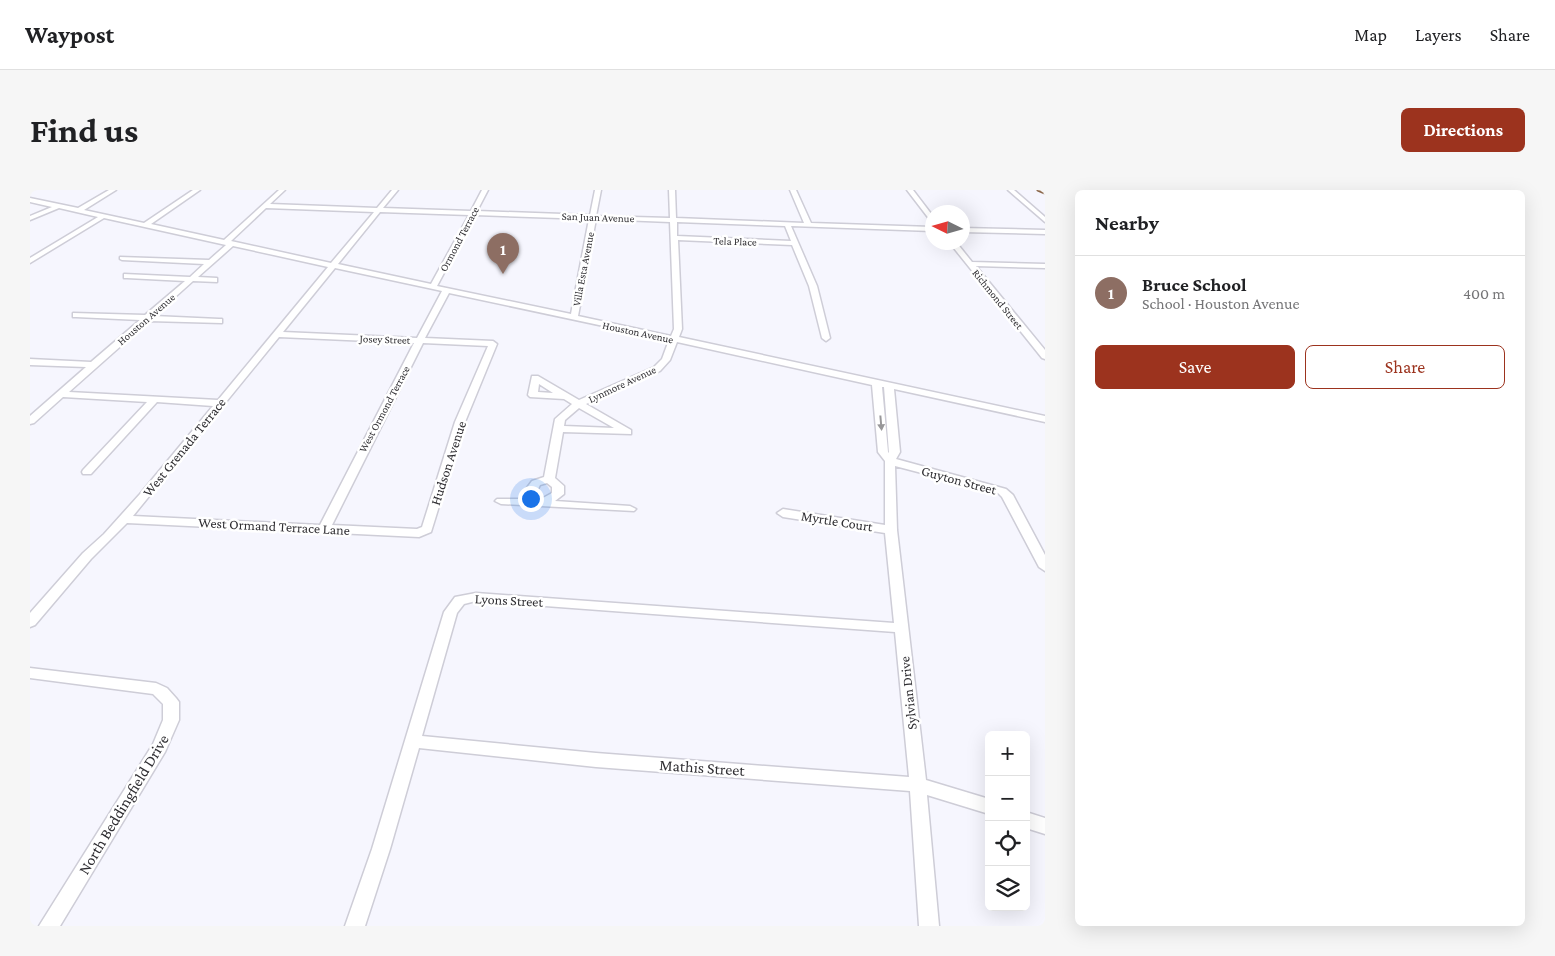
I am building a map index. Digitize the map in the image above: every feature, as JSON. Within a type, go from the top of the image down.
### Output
[{"type":"street","points":[[78,211],[113,190]]},
{"type":"street","points":[[144,226],[197,190]]},
{"type":"street","points":[[228,244],[282,190]]},
{"type":"street","name":"West Grenada Terrace","points":[[30,622],[87,556],[125,519],[395,190]]},
{"type":"street","name":"Ormond Terrace","points":[[433,288],[485,190]]},
{"type":"street","name":"Villa Esta Avenue","points":[[574,318],[598,190]]},
{"type":"street","name":"Lynmore Avenue","points":[[543,503],[558,494],[558,486],[549,480],[560,419],[578,404],[657,369],[666,360],[678,329],[672,190]]},
{"type":"street","points":[[793,190],[808,224]]},
{"type":"street","points":[[910,190],[925,210]]},
{"type":"street","points":[[1011,190],[1045,220]]},
{"type":"street","name":"Houston Avenue","points":[[30,200],[1045,419]]},
{"type":"street","name":"San Juan Avenue","points":[[264,206],[925,229]]},
{"type":"street","points":[[30,218],[57,207]]},
{"type":"street","points":[[30,261],[102,217]]},
{"type":"street","points":[[787,224],[813,286],[826,338]]},
{"type":"street","points":[[970,230],[1045,232]]},
{"type":"street","name":"Tela Place","points":[[674,238],[796,243]]},
{"type":"street","name":"Houston Avenue","points":[[30,421],[228,244]]},
{"type":"street","name":"Richmond Street","points":[[958,250],[1045,356]]},
{"type":"street","points":[[122,258],[210,262]]},
{"type":"street","points":[[969,264],[1045,266]]},
{"type":"street","points":[[127,276],[214,280]]},
{"type":"street","name":"West Ormond Terrace","points":[[324,529],[363,449],[446,290]]},
{"type":"street","points":[[76,315],[220,321]]},
{"type":"street","name":"Josey Street","points":[[276,334],[493,344]]},
{"type":"street","name":"Hudson Avenue","points":[[424,532],[431,519],[460,422],[474,394],[493,344]]},
{"type":"street","points":[[30,362],[94,365]]},
{"type":"street","name":"Sylvian Drive","points":[[877,384],[883,452],[890,461]]},
{"type":"street","name":"Sylvian Drive","points":[[889,386],[895,452],[890,461],[891,530],[918,785],[929,926]]},
{"type":"street","points":[[62,394],[220,403]]},
{"type":"street","points":[[559,429],[627,432],[565,396]]},
{"type":"street","points":[[86,472],[155,399]]},
{"type":"street","name":"Guyton Street","points":[[890,461],[1002,491],[1007,495],[1045,567]]},
{"type":"street","points":[[543,503],[533,496],[532,489],[536,483],[549,480]]},
{"type":"street","points":[[501,501],[630,509]]},
{"type":"street","name":"Myrtle Court","points":[[783,513],[891,530]]},
{"type":"street","name":"West Ormand Terrace Lane","points":[[125,519],[424,532]]},
{"type":"street","name":"Lyons Street","points":[[355,926],[381,850],[451,612],[460,600],[469,597],[901,628]]},
{"type":"street","name":"North Beddingfield Drive","points":[[30,673],[156,689],[162,692],[171,702],[171,720],[159,748],[49,926]]},
{"type":"street","name":"Mathis Street","points":[[412,741],[596,760],[918,785],[985,806]]},
{"type":"street","points":[[1029,821],[1045,826]]},
{"type":"place","name":"Bruce School","points":[[503,274]]}]
